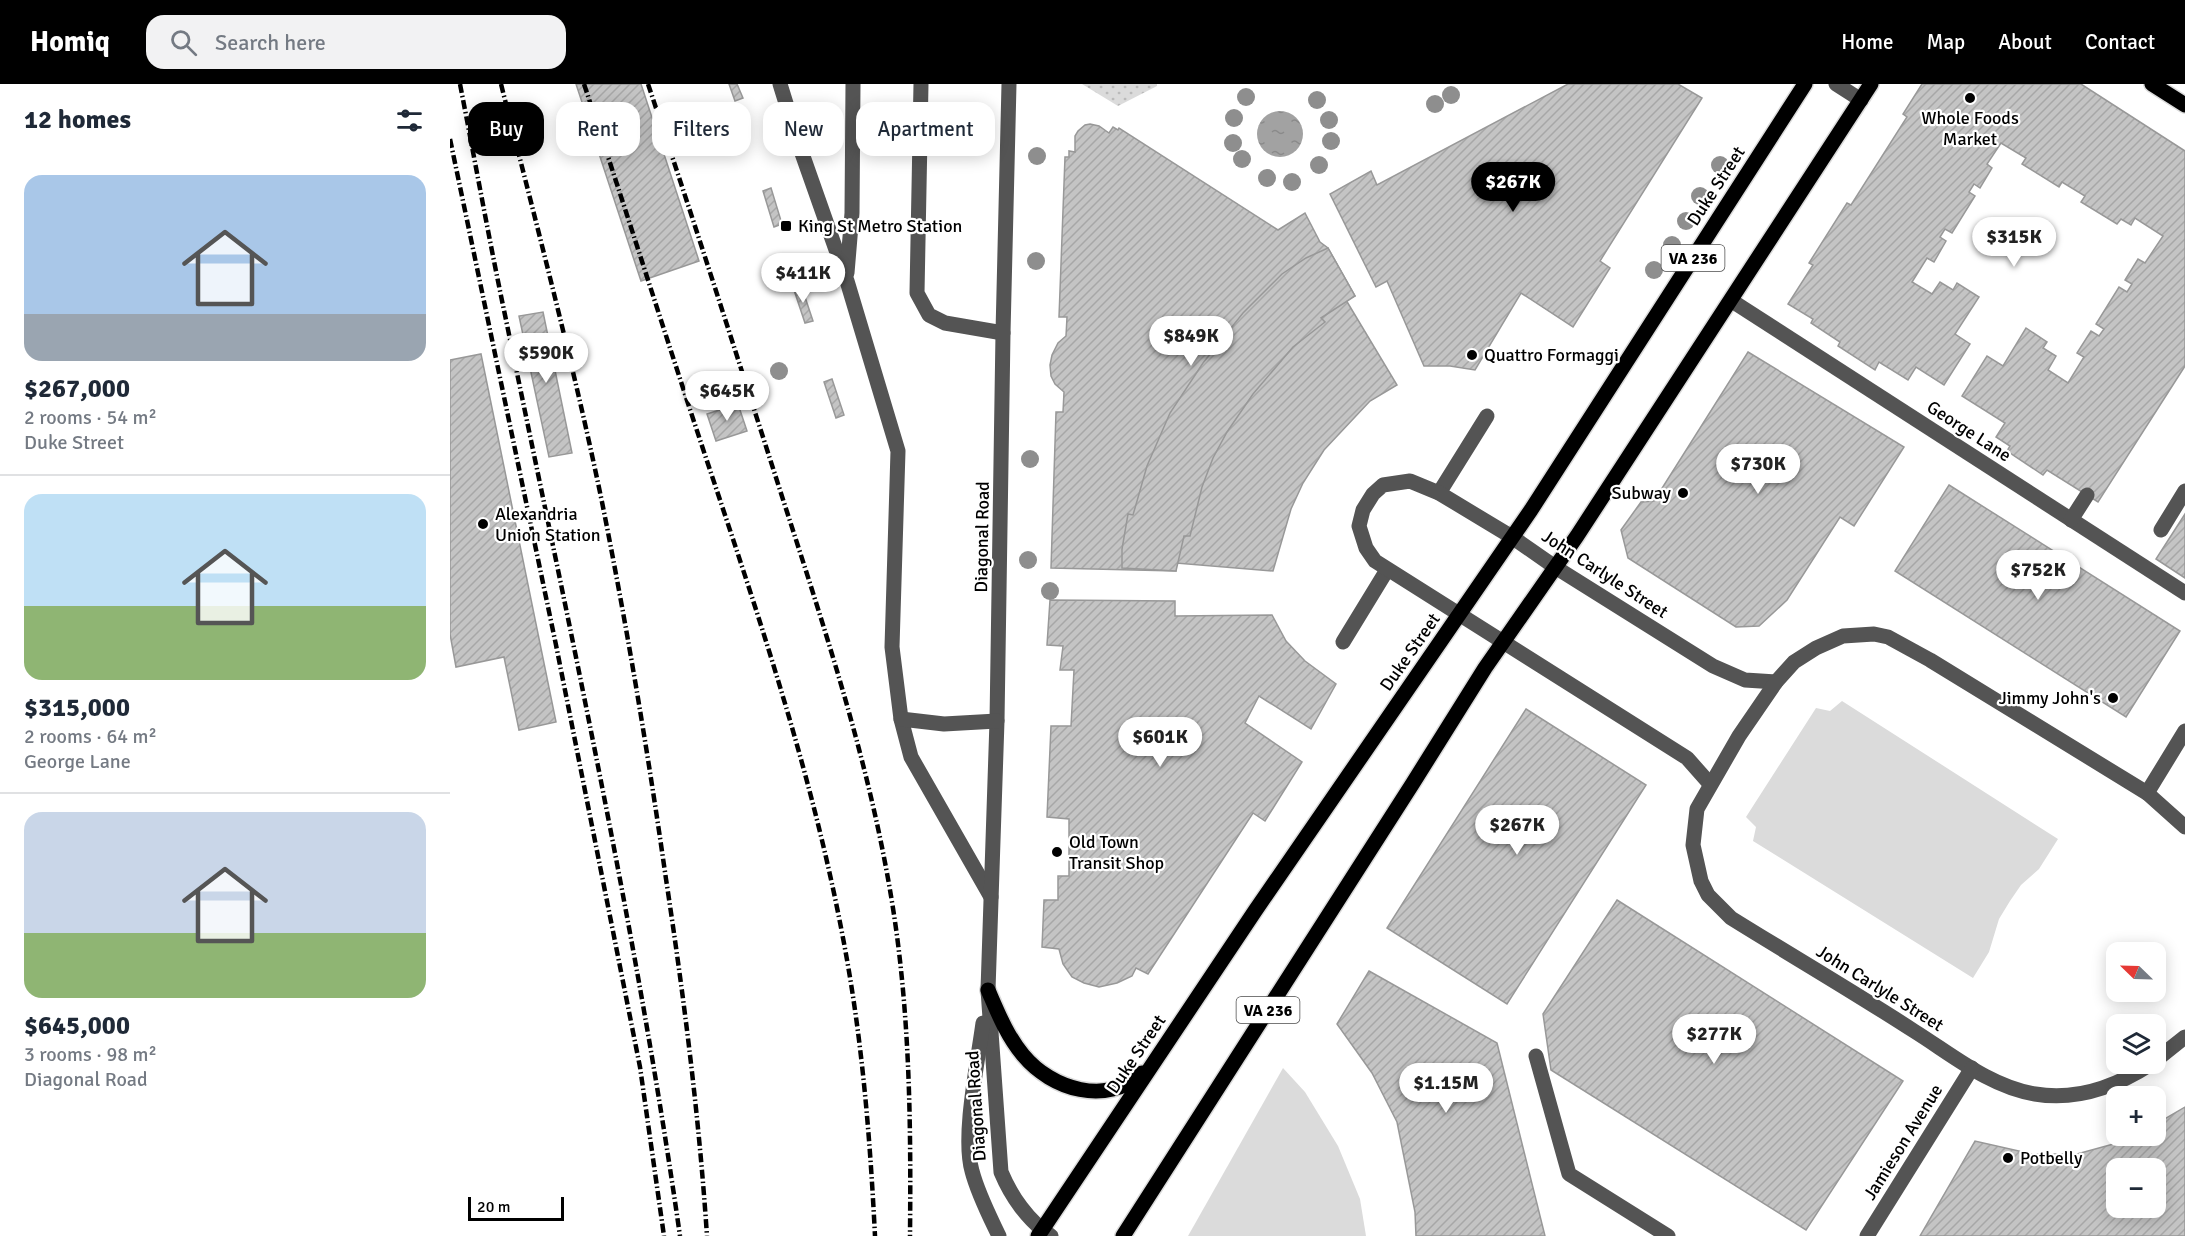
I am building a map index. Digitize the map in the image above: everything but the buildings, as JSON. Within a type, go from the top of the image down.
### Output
[{"type":"main road","name":"Duke Street","points":[[1044,1234],[1153,1063],[1255,911],[1512,537],[1805,84]]},
{"type":"main road","name":"VA 236","points":[[1123,1236],[1502,642],[1577,536],[1871,84]]},
{"type":"main road","points":[[2152,84],[2185,105]]},
{"type":"main road","points":[[988,990],[1010,1038],[1024,1057],[1040,1071],[1058,1081],[1090,1092],[1113,1091],[1133,1082],[1153,1063]]},
{"type":"street","points":[[780,84],[847,281],[898,451],[892,647],[901,719],[911,757],[991,897]]},
{"type":"street","points":[[847,281],[852,213],[853,84]]},
{"type":"street","points":[[921,84],[917,293],[929,315],[945,323],[1003,333]]},
{"type":"street","name":"Diagonal Road","points":[[999,1236],[983,1203],[971,1169],[969,1132],[988,990],[998,721],[1003,333],[1010,84]]},
{"type":"street","points":[[1836,84],[1861,100]]},
{"type":"street","name":"George Lane","points":[[1732,301],[2185,593]]},
{"type":"street","points":[[1439,493],[1487,416]]},
{"type":"street","name":"John Carlyle Street","points":[[1460,614],[1387,570],[1375,561],[1366,548],[1359,526],[1363,510],[1373,494],[1383,485],[1410,481],[1439,493],[1713,666],[1745,681],[1776,682]]},
{"type":"street","points":[[2161,530],[2185,491]]},
{"type":"street","points":[[2071,520],[2087,495]]},
{"type":"street","points":[[1343,642],[1387,570]]},
{"type":"street","points":[[1460,614],[1687,758],[1710,784]]},
{"type":"street","name":"John Carlyle Street","points":[[2131,1074],[2104,1088],[2059,1095],[2034,1094],[2015,1089],[1972,1068],[1731,918],[1708,895],[1701,881],[1693,845],[1697,809],[1739,736],[1776,682],[1794,662],[1816,648],[1843,636],[1874,634],[1888,637],[1929,660],[2146,793],[2185,827]]},
{"type":"street","points":[[901,719],[944,724],[998,721]]},
{"type":"street","points":[[2146,793],[2185,731]]},
{"type":"street","name":"Diagonal Road","points":[[988,990],[1001,1172],[1010,1193],[1044,1234]]},
{"type":"street","points":[[2166,1052],[2185,1037]]},
{"type":"street","points":[[1536,1056],[1569,1174],[1668,1236]]},
{"type":"street","name":"Jamieson Avenue","points":[[1867,1236],[1972,1068]]},
{"type":"shaded area","points":[[1082,84],[1157,84],[1157,86],[1118,106]]},
{"type":"shaded area","points":[[1842,701],[2058,839],[2039,869],[2021,885],[2010,901],[1999,919],[1989,952],[1973,978],[1753,841],[1756,827],[1746,817],[1816,708],[1830,711]]},
{"type":"shaded area","points":[[1283,1068],[1305,1092],[1338,1146],[1360,1199],[1366,1236],[1188,1236]]},
{"type":"water","points":[[1280,111],[1296,118],[1303,134],[1296,150],[1280,157],[1264,150],[1257,134],[1264,118]]},
{"type":"railway","points":[[460,84],[622,889],[680,1236]]},
{"type":"railway","points":[[501,84],[579,397],[602,502],[628,643],[652,785],[685,1013],[700,1146],[707,1236]]},
{"type":"railway","points":[[584,84],[764,634],[816,815],[850,975],[868,1124],[875,1236]]},
{"type":"railway","points":[[648,84],[812,590],[858,744],[871,797],[892,902],[903,985],[909,1110],[910,1236]]},
{"type":"railway","points":[[450,139],[556,645],[640,1067],[664,1236]]},
{"type":"place","name":"Whole Foods Market","points":[[1970,98]]},
{"type":"place","name":"King St Metro Station","points":[[786,226]]},
{"type":"place","name":"Quattro Formaggi","points":[[1472,355]]},
{"type":"place","name":"Subway","points":[[1683,493]]},
{"type":"place","name":"Alexandria Union Station","points":[[483,524]]},
{"type":"place","name":"Jimmy John's","points":[[2113,698]]},
{"type":"place","name":"Old Town Transit Shop","points":[[1057,852]]},
{"type":"place","name":"Potbelly","points":[[2008,1158]]}]
